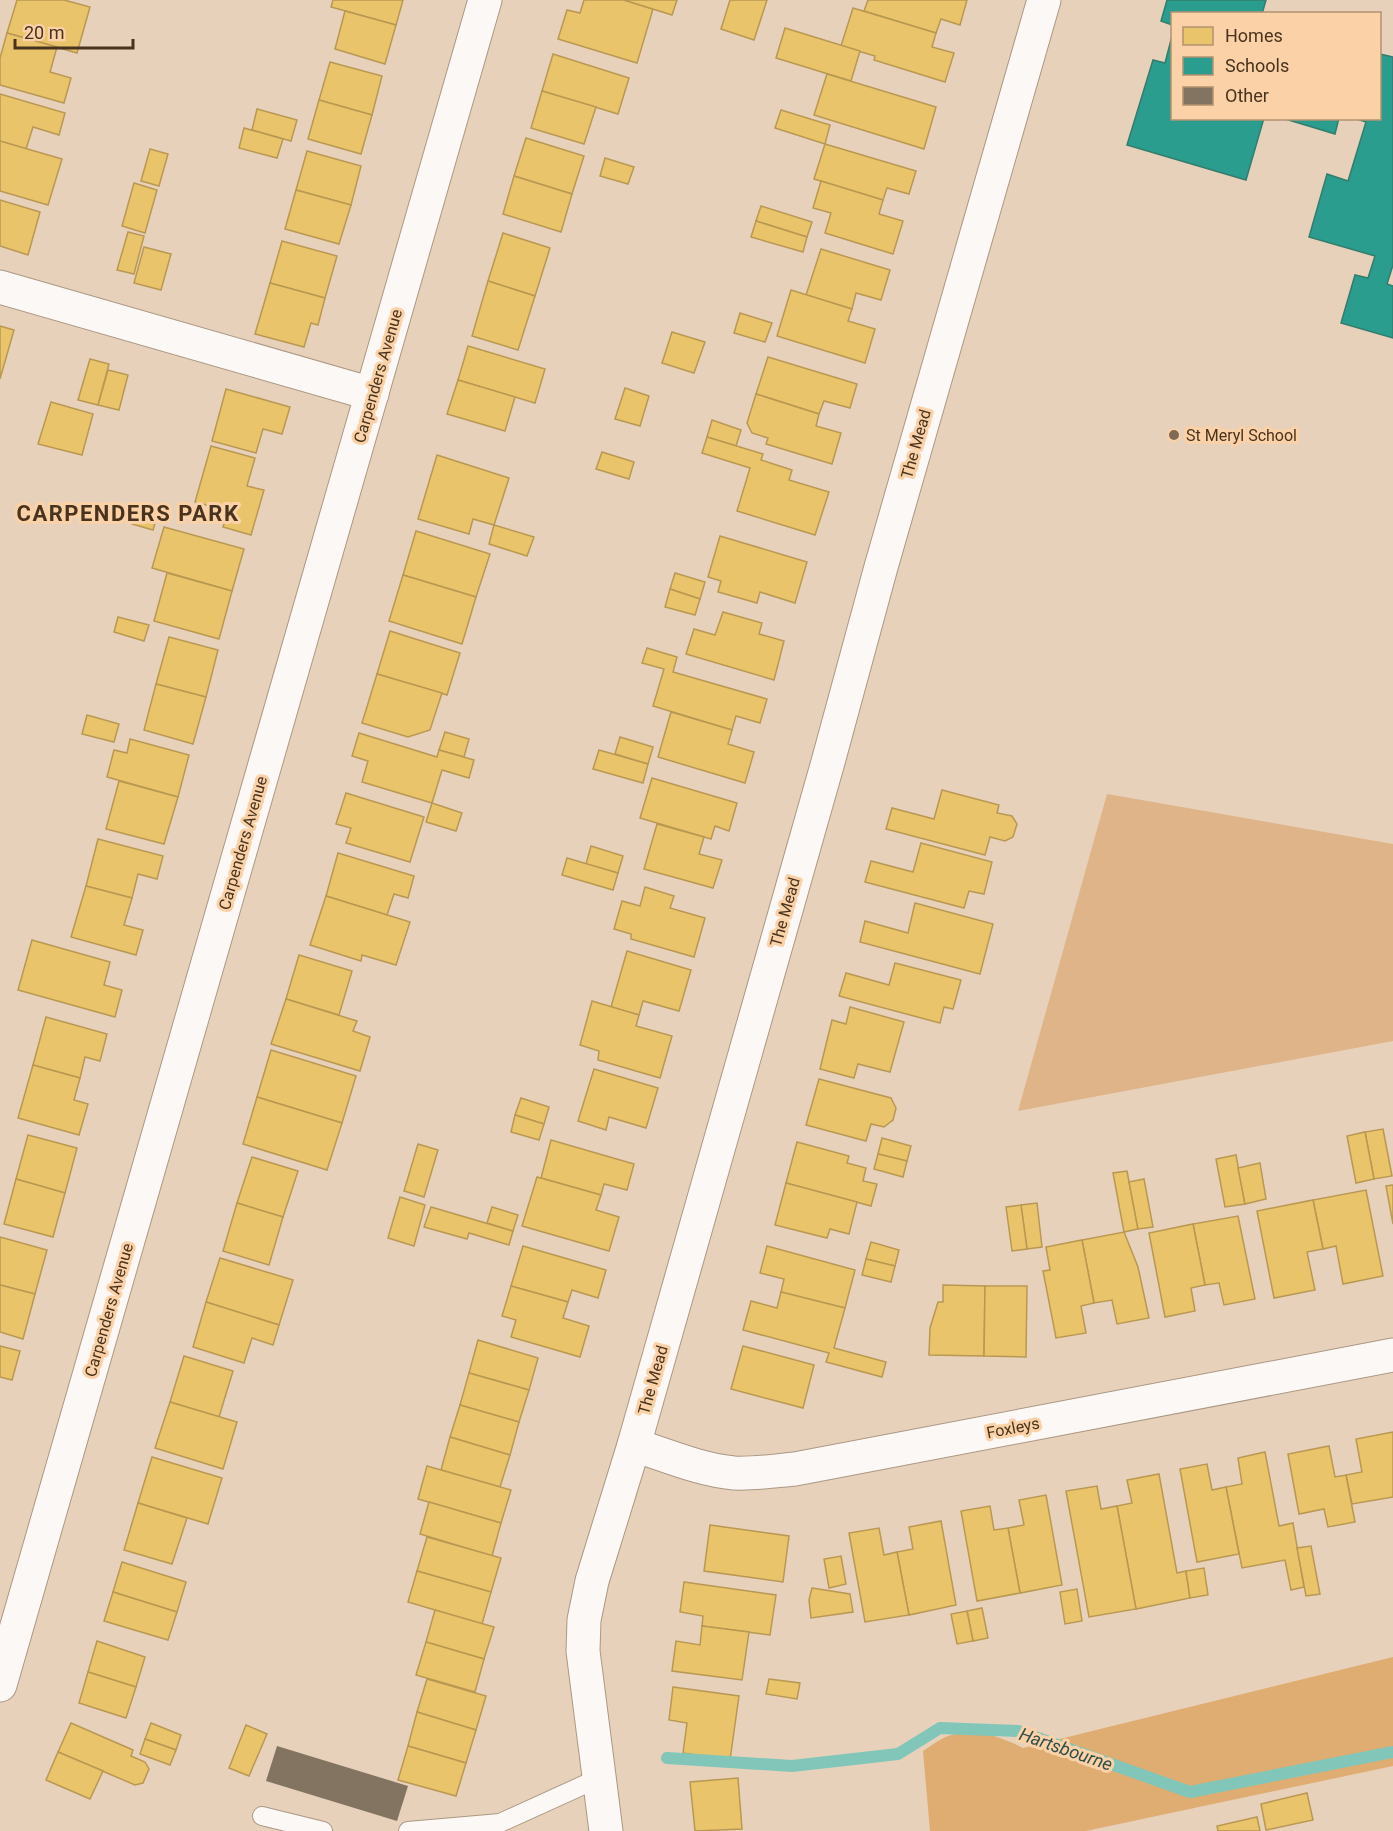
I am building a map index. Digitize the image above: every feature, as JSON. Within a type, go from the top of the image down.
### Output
[{"type":"street","name":"Carpenders Avenue","points":[[0,1685],[485,0]]},
{"type":"street","name":"The Mead","points":[[606,1831],[585,1670],[584,1620],[592,1581],[634,1446],[881,567],[1044,0]]},
{"type":"street","points":[[0,287],[372,394]]},
{"type":"street","name":"Foxleys","points":[[634,1446],[700,1466],[731,1472],[754,1473],[795,1469],[1393,1354]]},
{"type":"lane","points":[[408,1831],[500,1823],[599,1778]]},
{"type":"lane","points":[[262,1816],[323,1831]]},
{"type":"shaded area","points":[[1107,794],[1393,844],[1393,1041],[1018,1111]]},
{"type":"shaded area","points":[[1393,1657],[1393,1766],[1086,1831],[930,1831],[923,1751],[948,1736],[968,1733],[987,1734],[1023,1748]]},
{"type":"building: Homes","points":[[17,0],[64,0],[90,7],[77,53],[7,33]]},
{"type":"building: Homes","points":[[333,0],[403,0],[396,25],[331,7]]},
{"type":"building: Homes","points":[[584,0],[624,0],[653,9],[637,63],[558,39],[567,10],[580,13]]},
{"type":"building: Homes","points":[[624,0],[677,0],[672,15]]},
{"type":"building: Homes","points":[[730,0],[767,0],[754,40],[721,29]]},
{"type":"building: Homes","points":[[868,0],[967,0],[960,25],[941,19],[936,33],[864,11]]},
{"type":"building: Homes","points":[[853,8],[936,33],[932,47],[954,53],[945,82],[874,60],[875,56],[841,46]]},
{"type":"building: Homes","points":[[345,11],[396,25],[385,64],[335,49]]},
{"type":"building: Homes","points":[[785,28],[860,51],[851,81],[776,58]]},
{"type":"building: Homes","points":[[7,33],[57,47],[50,72],[71,78],[64,103],[0,85],[0,58]]},
{"type":"building: Homes","points":[[553,54],[629,78],[618,114],[542,91]]},
{"type":"building: Homes","points":[[330,62],[382,76],[372,115],[319,100]]},
{"type":"building: Homes","points":[[827,74],[936,107],[924,149],[814,115]]},
{"type":"building: Homes","points":[[542,91],[596,107],[584,144],[531,128]]},
{"type":"building: Homes","points":[[0,94],[65,113],[59,135],[33,127],[26,149],[0,141]]},
{"type":"building: Homes","points":[[319,100],[372,115],[361,154],[308,139]]},
{"type":"building: Homes","points":[[257,109],[297,120],[291,141],[252,130]]},
{"type":"building: Homes","points":[[781,110],[830,125],[825,144],[775,128]]},
{"type":"building: Homes","points":[[244,128],[283,139],[277,158],[239,148]]},
{"type":"building: Homes","points":[[526,138],[584,156],[572,194],[514,176]]},
{"type":"building: Homes","points":[[0,141],[62,159],[48,205],[0,191]]},
{"type":"building: Homes","points":[[825,144],[916,171],[909,194],[887,188],[883,200],[814,179]]},
{"type":"building: Homes","points":[[150,149],[168,154],[159,186],[141,181]]},
{"type":"building: Homes","points":[[307,151],[361,166],[351,205],[296,190]]},
{"type":"building: Homes","points":[[605,158],[634,167],[628,184],[600,176]]},
{"type":"building: Homes","points":[[514,176],[572,194],[561,232],[503,214]]},
{"type":"building: Homes","points":[[821,181],[883,200],[879,214],[903,221],[893,254],[825,233],[831,213],[813,208]]},
{"type":"building: Homes","points":[[134,183],[157,190],[145,233],[122,226]]},
{"type":"building: Homes","points":[[296,190],[351,205],[339,244],[285,229]]},
{"type":"building: Homes","points":[[0,200],[40,212],[28,255],[0,246]]},
{"type":"building: Homes","points":[[761,206],[812,222],[807,237],[756,221]]},
{"type":"building: Homes","points":[[756,221],[807,237],[803,252],[751,237]]},
{"type":"building: Homes","points":[[128,232],[144,236],[134,274],[117,270]]},
{"type":"building: Homes","points":[[503,233],[550,248],[535,296],[488,281]]},
{"type":"building: Homes","points":[[282,241],[337,256],[325,298],[270,283]]},
{"type":"building: Homes","points":[[144,247],[171,254],[161,290],[134,283]]},
{"type":"building: Homes","points":[[821,249],[890,270],[881,300],[856,293],[852,309],[806,295]]},
{"type":"building: Homes","points":[[488,281],[535,296],[518,350],[472,336]]},
{"type":"building: Homes","points":[[270,283],[325,298],[318,325],[311,323],[304,347],[255,334]]},
{"type":"building: Homes","points":[[791,290],[852,309],[848,321],[875,329],[865,363],[777,336]]},
{"type":"building: Homes","points":[[740,313],[772,323],[765,342],[734,333]]},
{"type":"building: Homes","points":[[0,326],[14,330],[0,379]]},
{"type":"building: Homes","points":[[672,332],[705,342],[694,373],[662,363]]},
{"type":"building: Homes","points":[[468,346],[545,369],[535,403],[458,380]]},
{"type":"building: Homes","points":[[768,357],[857,384],[850,408],[824,401],[819,414],[756,394]]},
{"type":"building: Homes","points":[[90,359],[109,364],[98,405],[78,400]]},
{"type":"building: Homes","points":[[108,370],[128,375],[119,410],[98,405]]},
{"type":"building: Homes","points":[[458,380],[515,397],[505,431],[447,414]]},
{"type":"building: Homes","points":[[625,388],[649,396],[640,426],[615,419]]},
{"type":"building: Homes","points":[[226,389],[290,407],[282,434],[263,429],[256,453],[212,441]]},
{"type":"building: Homes","points":[[756,394],[819,414],[816,426],[841,433],[832,464],[766,444],[768,438],[752,433],[747,423]]},
{"type":"building: Homes","points":[[51,402],[93,414],[82,455],[38,444]]},
{"type":"building: Homes","points":[[712,420],[741,430],[736,446],[707,437]]},
{"type":"building: Homes","points":[[707,437],[763,454],[761,460],[792,470],[789,480],[829,492],[815,535],[737,511],[750,468],[702,453]]},
{"type":"building: Homes","points":[[211,446],[255,458],[247,486],[264,490],[251,535],[223,527],[228,511],[195,502]]},
{"type":"building: Homes","points":[[602,452],[634,462],[629,479],[596,469]]},
{"type":"building: Homes","points":[[437,455],[509,478],[494,525],[473,519],[469,534],[418,519]]},
{"type":"building: Homes","points":[[137,508],[158,513],[153,530],[132,524]]},
{"type":"building: Homes","points":[[494,525],[534,537],[527,556],[489,544]]},
{"type":"building: Homes","points":[[164,527],[244,549],[232,591],[152,568]]},
{"type":"building: Homes","points":[[416,531],[490,554],[476,597],[403,575]]},
{"type":"building: Homes","points":[[720,536],[807,562],[795,603],[760,592],[757,603],[718,592],[721,581],[708,577]]},
{"type":"building: Homes","points":[[167,573],[232,591],[219,639],[154,621]]},
{"type":"building: Homes","points":[[675,573],[705,582],[700,599],[670,589]]},
{"type":"building: Homes","points":[[403,575],[476,597],[462,644],[389,621]]},
{"type":"building: Homes","points":[[670,589],[700,599],[695,615],[665,607]]},
{"type":"building: Homes","points":[[723,612],[762,623],[759,634],[784,641],[774,680],[686,654],[694,629],[715,635]]},
{"type":"building: Homes","points":[[118,617],[149,625],[144,641],[114,632]]},
{"type":"building: Homes","points":[[390,631],[460,653],[447,695],[377,674]]},
{"type":"building: Homes","points":[[169,637],[218,650],[206,697],[156,684]]},
{"type":"building: Homes","points":[[647,648],[677,657],[673,672],[767,699],[760,723],[736,716],[732,730],[653,706],[664,669],[642,663]]},
{"type":"building: Homes","points":[[377,674],[442,693],[430,730],[408,737],[362,723]]},
{"type":"building: Homes","points":[[156,684],[206,697],[193,744],[144,730]]},
{"type":"building: Homes","points":[[671,712],[732,730],[728,744],[754,752],[745,783],[658,757]]},
{"type":"building: Homes","points":[[87,715],[119,724],[114,742],[82,734]]},
{"type":"building: Homes","points":[[445,732],[469,739],[464,757],[439,750]]},
{"type":"building: Homes","points":[[359,733],[437,757],[439,750],[474,760],[469,778],[442,770],[432,803],[362,782],[368,761],[352,756]]},
{"type":"building: Homes","points":[[620,737],[653,747],[648,764],[615,754]]},
{"type":"building: Homes","points":[[130,739],[189,755],[178,797],[107,777],[114,750],[127,753]]},
{"type":"building: Homes","points":[[599,750],[648,764],[643,783],[593,769]]},
{"type":"building: Homes","points":[[652,778],[737,803],[729,831],[715,826],[711,839],[640,818]]},
{"type":"building: Homes","points":[[119,781],[178,797],[164,844],[106,829]]},
{"type":"building: Homes","points":[[942,790],[999,805],[997,813],[1012,816],[1017,824],[1013,837],[1005,841],[990,837],[985,855],[886,829],[892,808],[934,819]]},
{"type":"building: Homes","points":[[346,793],[424,817],[410,862],[346,843],[351,828],[336,824]]},
{"type":"building: Homes","points":[[432,803],[462,813],[456,831],[426,822]]},
{"type":"building: Homes","points":[[657,824],[704,837],[699,854],[722,860],[713,888],[644,869]]},
{"type":"building: Homes","points":[[98,839],[163,856],[157,879],[138,874],[132,898],[86,886]]},
{"type":"building: Homes","points":[[921,843],[992,862],[984,894],[969,891],[964,908],[865,882],[871,861],[913,872]]},
{"type":"building: Homes","points":[[591,846],[623,856],[618,873],[586,864]]},
{"type":"building: Homes","points":[[338,853],[414,876],[408,898],[394,894],[387,915],[326,896]]},
{"type":"building: Homes","points":[[567,858],[618,873],[613,890],[562,875]]},
{"type":"building: Homes","points":[[86,886],[132,898],[124,925],[143,930],[136,955],[71,937]]},
{"type":"building: Homes","points":[[645,887],[674,896],[670,908],[705,918],[694,957],[631,939],[631,934],[614,929],[622,901],[640,906]]},
{"type":"building: Homes","points":[[326,896],[410,922],[396,965],[362,955],[361,961],[310,945]]},
{"type":"building: Homes","points":[[915,903],[993,924],[980,974],[860,942],[865,921],[908,933]]},
{"type":"building: Homes","points":[[32,940],[110,962],[104,985],[122,990],[115,1017],[18,990]]},
{"type":"building: Homes","points":[[627,951],[691,970],[679,1011],[643,1001],[639,1015],[611,1007]]},
{"type":"building: Homes","points":[[299,955],[352,971],[339,1015],[286,999]]},
{"type":"building: Homes","points":[[895,963],[961,980],[953,1009],[944,1007],[940,1023],[839,996],[846,973],[889,985]]},
{"type":"building: Homes","points":[[286,999],[357,1021],[353,1031],[370,1037],[360,1071],[271,1044]]},
{"type":"building: Homes","points":[[592,1001],[639,1015],[636,1026],[672,1036],[660,1078],[598,1060],[599,1051],[580,1045]]},
{"type":"building: Homes","points":[[850,1007],[904,1022],[890,1072],[858,1064],[854,1078],[820,1069],[832,1020],[846,1024]]},
{"type":"building: Homes","points":[[46,1017],[107,1034],[100,1061],[85,1057],[80,1078],[33,1065]]},
{"type":"building: Homes","points":[[271,1050],[356,1076],[342,1123],[257,1097]]},
{"type":"building: Homes","points":[[33,1065],[80,1078],[74,1100],[88,1104],[79,1135],[18,1118]]},
{"type":"building: Homes","points":[[594,1069],[658,1088],[646,1128],[609,1117],[606,1130],[578,1121]]},
{"type":"building: Homes","points":[[819,1079],[891,1098],[896,1108],[893,1120],[884,1127],[871,1124],[866,1141],[806,1125]]},
{"type":"building: Homes","points":[[257,1097],[342,1123],[327,1170],[243,1144]]},
{"type":"building: Homes","points":[[521,1098],[549,1107],[544,1124],[515,1115]]},
{"type":"building: Homes","points":[[515,1115],[544,1124],[539,1140],[511,1132]]},
{"type":"building: Homes","points":[[1383,1129],[1392,1176],[1374,1179],[1365,1132]]},
{"type":"building: Homes","points":[[1365,1132],[1374,1179],[1356,1183],[1347,1136]]},
{"type":"building: Homes","points":[[28,1135],[77,1148],[65,1193],[16,1179]]},
{"type":"building: Homes","points":[[882,1138],[911,1146],[907,1161],[878,1154]]},
{"type":"building: Homes","points":[[551,1140],[634,1164],[627,1190],[604,1184],[601,1195],[541,1178]]},
{"type":"building: Homes","points":[[797,1142],[849,1156],[847,1163],[866,1168],[863,1181],[877,1184],[871,1206],[786,1183]]},
{"type":"building: Homes","points":[[418,1144],[438,1150],[424,1197],[404,1191]]},
{"type":"building: Homes","points":[[878,1154],[907,1161],[903,1177],[874,1169]]},
{"type":"building: Homes","points":[[1236,1155],[1245,1204],[1225,1207],[1216,1159]]},
{"type":"building: Homes","points":[[252,1157],[298,1171],[283,1217],[237,1203]]},
{"type":"building: Homes","points":[[1260,1163],[1266,1199],[1245,1204],[1238,1168]]},
{"type":"building: Homes","points":[[1127,1171],[1138,1229],[1124,1232],[1113,1173]]},
{"type":"building: Homes","points":[[537,1177],[601,1195],[596,1210],[619,1217],[609,1251],[522,1226]]},
{"type":"building: Homes","points":[[16,1179],[65,1193],[53,1237],[4,1224]]},
{"type":"building: Homes","points":[[1144,1179],[1153,1227],[1138,1229],[1129,1182]]},
{"type":"building: Homes","points":[[786,1183],[857,1202],[849,1234],[830,1229],[827,1238],[775,1225]]},
{"type":"building: Homes","points":[[1393,1185],[1393,1224],[1386,1186]]},
{"type":"building: Homes","points":[[1366,1190],[1383,1276],[1343,1284],[1336,1246],[1323,1249],[1313,1200]]},
{"type":"building: Homes","points":[[400,1197],[425,1205],[414,1246],[388,1238]]},
{"type":"building: Homes","points":[[1313,1200],[1323,1249],[1307,1252],[1315,1290],[1274,1298],[1257,1211]]},
{"type":"building: Homes","points":[[237,1203],[283,1217],[269,1265],[223,1251]]},
{"type":"building: Homes","points":[[1037,1203],[1042,1247],[1027,1249],[1021,1205]]},
{"type":"building: Homes","points":[[1021,1205],[1027,1249],[1012,1251],[1006,1207]]},
{"type":"building: Homes","points":[[431,1207],[513,1231],[509,1245],[469,1233],[467,1239],[424,1227]]},
{"type":"building: Homes","points":[[492,1207],[518,1215],[513,1231],[487,1223]]},
{"type":"building: Homes","points":[[1238,1216],[1255,1299],[1224,1305],[1219,1283],[1205,1285],[1193,1224]]},
{"type":"building: Homes","points":[[1193,1224],[1205,1285],[1191,1288],[1195,1311],[1165,1317],[1149,1233]]},
{"type":"building: Homes","points":[[1124,1232],[1138,1267],[1149,1318],[1117,1324],[1112,1300],[1094,1303],[1082,1240]]},
{"type":"building: Homes","points":[[0,1237],[47,1250],[35,1294],[0,1285]]},
{"type":"building: Homes","points":[[1082,1240],[1094,1303],[1081,1306],[1086,1333],[1056,1338],[1043,1271],[1050,1270],[1046,1247]]},
{"type":"building: Homes","points":[[871,1242],[899,1250],[895,1266],[866,1259]]},
{"type":"building: Homes","points":[[523,1246],[606,1270],[598,1298],[572,1290],[568,1302],[511,1286]]},
{"type":"building: Homes","points":[[767,1246],[855,1270],[845,1308],[781,1292],[784,1279],[760,1273]]},
{"type":"building: Homes","points":[[220,1258],[293,1280],[279,1325],[206,1302]]},
{"type":"building: Homes","points":[[866,1259],[895,1266],[891,1282],[862,1275]]},
{"type":"building: Homes","points":[[0,1285],[35,1294],[23,1339],[0,1332]]},
{"type":"building: Homes","points":[[943,1285],[985,1286],[984,1356],[929,1355],[930,1328],[938,1302],[943,1302]]},
{"type":"building: Homes","points":[[511,1286],[568,1302],[563,1318],[589,1326],[580,1357],[511,1337],[516,1320],[502,1316]]},
{"type":"building: Homes","points":[[985,1286],[1027,1286],[1026,1357],[984,1356]]},
{"type":"building: Homes","points":[[781,1292],[845,1308],[834,1348],[886,1362],[882,1377],[826,1362],[829,1353],[743,1330],[751,1301],[777,1308]]},
{"type":"building: Homes","points":[[206,1302],[279,1325],[273,1345],[252,1338],[244,1363],[193,1347]]},
{"type":"building: Homes","points":[[478,1340],[538,1358],[529,1390],[469,1373]]},
{"type":"building: Homes","points":[[0,1346],[20,1351],[12,1380],[0,1377]]},
{"type":"building: Homes","points":[[743,1346],[814,1365],[803,1408],[731,1389]]},
{"type":"building: Homes","points":[[184,1356],[233,1371],[219,1417],[170,1402]]},
{"type":"building: Homes","points":[[469,1373],[529,1390],[519,1422],[460,1405]]},
{"type":"building: Homes","points":[[170,1402],[237,1422],[223,1469],[155,1448]]},
{"type":"building: Homes","points":[[460,1405],[519,1422],[510,1455],[450,1437]]},
{"type":"building: Homes","points":[[1393,1432],[1393,1497],[1352,1504],[1346,1475],[1362,1472],[1356,1439]]},
{"type":"building: Homes","points":[[450,1437],[510,1455],[500,1487],[441,1470]]},
{"type":"building: Homes","points":[[1329,1446],[1335,1477],[1346,1475],[1355,1522],[1328,1527],[1324,1509],[1299,1514],[1288,1454]]},
{"type":"building: Homes","points":[[1265,1452],[1279,1526],[1293,1523],[1304,1587],[1291,1590],[1285,1560],[1242,1568],[1226,1487],[1242,1484],[1238,1458]]},
{"type":"building: Homes","points":[[152,1457],[222,1478],[208,1524],[138,1503]]},
{"type":"building: Homes","points":[[1207,1464],[1212,1490],[1226,1487],[1239,1554],[1197,1562],[1180,1469]]},
{"type":"building: Homes","points":[[427,1466],[511,1490],[501,1523],[418,1499]]},
{"type":"building: Homes","points":[[1159,1474],[1177,1573],[1186,1571],[1190,1598],[1136,1609],[1117,1506],[1132,1503],[1127,1480]]},
{"type":"building: Homes","points":[[1097,1486],[1101,1509],[1117,1506],[1136,1609],[1089,1617],[1066,1491]]},
{"type":"building: Homes","points":[[1046,1495],[1062,1585],[1020,1593],[1008,1528],[1024,1525],[1019,1500]]},
{"type":"building: Homes","points":[[429,1502],[501,1523],[492,1556],[420,1534]]},
{"type":"building: Homes","points":[[138,1503],[187,1518],[172,1564],[124,1550]]},
{"type":"building: Homes","points":[[990,1506],[994,1530],[1008,1528],[1020,1593],[977,1601],[961,1511]]},
{"type":"building: Homes","points":[[941,1521],[956,1605],[909,1615],[897,1552],[913,1549],[909,1527]]},
{"type":"building: Homes","points":[[710,1525],[789,1536],[783,1582],[704,1571]]},
{"type":"building: Homes","points":[[879,1528],[884,1555],[897,1552],[909,1615],[865,1622],[849,1533]]},
{"type":"building: Homes","points":[[427,1537],[501,1558],[491,1592],[417,1571]]},
{"type":"building: Homes","points":[[1311,1546],[1320,1594],[1306,1596],[1297,1548]]},
{"type":"building: Homes","points":[[841,1556],[846,1584],[829,1588],[824,1559]]},
{"type":"building: Homes","points":[[122,1562],[186,1582],[177,1612],[113,1592]]},
{"type":"building: Homes","points":[[1204,1568],[1208,1595],[1190,1598],[1186,1571]]},
{"type":"building: Homes","points":[[417,1571],[491,1592],[482,1624],[408,1602]]},
{"type":"building: Homes","points":[[684,1582],[776,1595],[770,1635],[702,1626],[703,1616],[680,1612]]},
{"type":"building: Homes","points":[[812,1588],[850,1594],[853,1612],[811,1618],[809,1600]]},
{"type":"building: Homes","points":[[1077,1589],[1082,1621],[1065,1624],[1060,1592]]},
{"type":"building: Homes","points":[[113,1592],[177,1612],[168,1640],[104,1621]]},
{"type":"building: Homes","points":[[982,1608],[988,1638],[973,1641],[967,1611]]},
{"type":"building: Homes","points":[[435,1610],[494,1627],[484,1659],[426,1642]]},
{"type":"building: Homes","points":[[967,1611],[973,1641],[957,1644],[951,1614]]},
{"type":"building: Homes","points":[[702,1626],[749,1632],[742,1680],[672,1671],[676,1641],[700,1645]]},
{"type":"building: Homes","points":[[97,1641],[145,1657],[136,1687],[88,1672]]},
{"type":"building: Homes","points":[[426,1642],[484,1659],[475,1692],[416,1675]]},
{"type":"building: Homes","points":[[88,1672],[136,1687],[126,1718],[79,1703]]},
{"type":"building: Homes","points":[[427,1679],[486,1696],[476,1730],[417,1712]]},
{"type":"building: Homes","points":[[769,1679],[800,1683],[797,1699],[766,1694]]},
{"type":"building: Homes","points":[[673,1687],[739,1696],[730,1760],[683,1753],[687,1723],[669,1720]]},
{"type":"building: Homes","points":[[417,1712],[476,1730],[466,1763],[408,1746]]},
{"type":"building: Homes","points":[[71,1723],[133,1750],[131,1756],[145,1762],[149,1769],[143,1783],[135,1785],[58,1752]]},
{"type":"building: Homes","points":[[151,1723],[181,1735],[176,1750],[145,1739]]},
{"type":"building: Homes","points":[[246,1725],[267,1734],[249,1776],[229,1768]]},
{"type":"building: Homes","points":[[145,1739],[176,1750],[170,1765],[140,1754]]},
{"type":"building: Homes","points":[[408,1746],[466,1763],[456,1796],[398,1780]]},
{"type":"building: Homes","points":[[58,1752],[103,1771],[90,1799],[46,1780]]},
{"type":"building: Homes","points":[[738,1778],[742,1829],[695,1831],[690,1782]]},
{"type":"building: Homes","points":[[1307,1793],[1313,1820],[1266,1830],[1261,1804]]},
{"type":"building: Homes","points":[[1257,1817],[1260,1831],[1218,1831],[1217,1826]]},
{"type":"building: Schools","points":[[1167,0],[1266,0],[1263,12],[1171,12],[1171,25],[1161,21]]},
{"type":"building: Schools","points":[[1171,40],[1171,120],[1263,120],[1246,180],[1127,145],[1153,60],[1165,63]]},
{"type":"building: Schools","points":[[1381,54],[1393,57],[1393,265],[1387,284],[1393,286],[1393,338],[1341,323],[1355,275],[1368,278],[1375,256],[1309,237],[1327,174],[1348,181],[1366,122],[1360,120],[1381,120]]},
{"type":"building: Schools","points":[[1289,120],[1338,120],[1335,134]]},
{"type":"building: Other","points":[[277,1746],[408,1786],[397,1821],[266,1781]]},
{"type":"waterway","name":"Hartsbourne","points":[[667,1758],[792,1766],[898,1754],[940,1728],[1018,1731],[1190,1792],[1393,1752]]},
{"type":"place","name":"St Meryl School","points":[[1174,435]]},
{"type":"district","name":"CARPENDERS PARK","points":[[128,513]]}]
